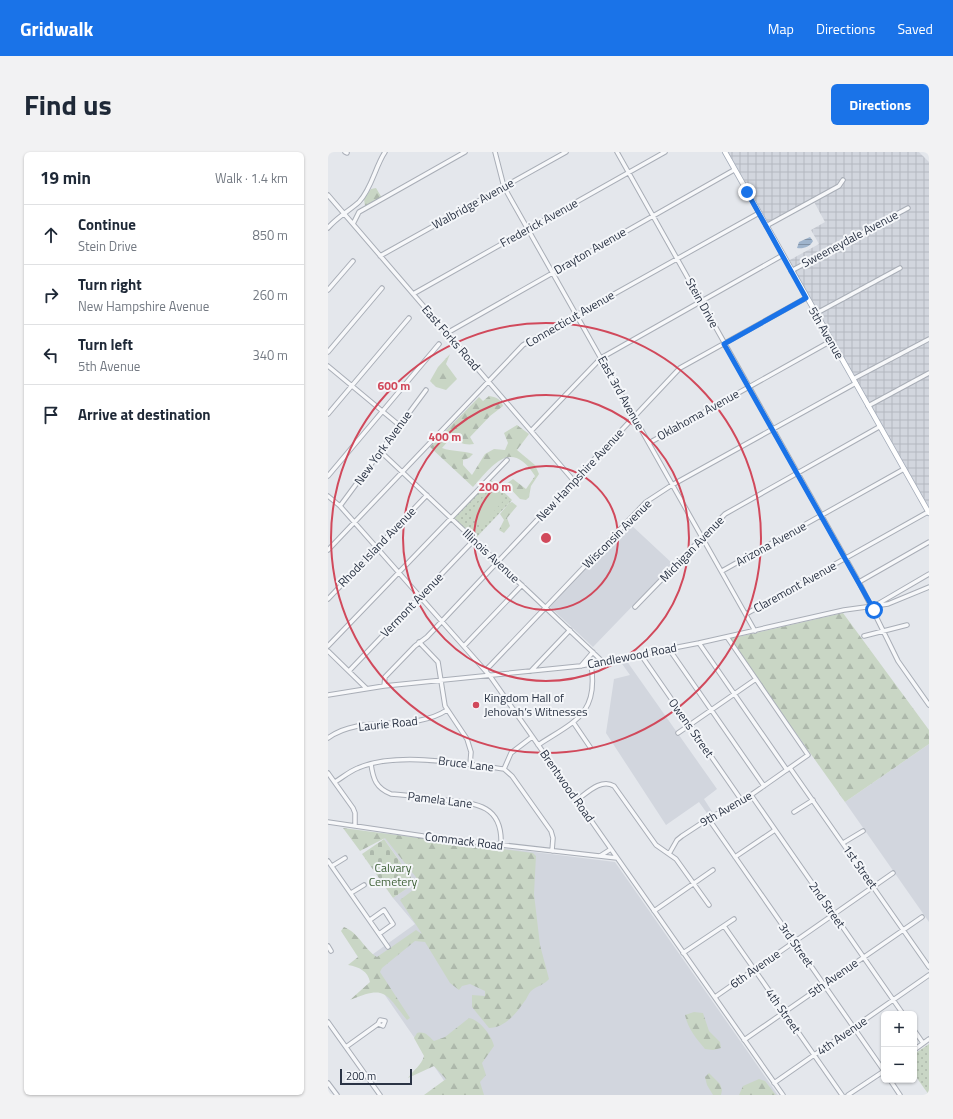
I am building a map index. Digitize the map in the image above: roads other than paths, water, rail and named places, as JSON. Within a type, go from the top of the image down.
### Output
[{"type":"main road","name":"5th Avenue","points":[[724,152],[806,298],[855,381],[928,513]]},
{"type":"street","points":[[353,224],[359,212],[360,204],[386,152]]},
{"type":"street","points":[[359,212],[365,210],[465,152]]},
{"type":"street","name":"East 3rd Avenue","points":[[495,152],[504,187],[755,631]]},
{"type":"street","name":"Walbridge Avenue","points":[[380,256],[566,152]]},
{"type":"street","name":"Stein Drive","points":[[616,152],[748,387],[874,606],[898,661],[929,704]]},
{"type":"street","name":"Frederick Avenue","points":[[413,294],[665,152]]},
{"type":"street","name":"Drayton Avenue","points":[[447,333],[734,170]]},
{"type":"street","points":[[766,226],[839,186],[843,180]]},
{"type":"street","name":"East Forks Road","points":[[328,195],[574,481]]},
{"type":"street","points":[[360,204],[365,210]]},
{"type":"street","points":[[328,228],[344,214],[360,204]]},
{"type":"street","name":"Sweeneydale Avenue","points":[[791,271],[908,208]]},
{"type":"street","name":"Connecticut Avenue","points":[[328,550],[523,345],[759,213]]},
{"type":"street","points":[[531,431],[601,358],[783,255]]},
{"type":"street","points":[[328,290],[352,261]]},
{"type":"street","points":[[816,314],[900,268]]},
{"type":"street","points":[[328,352],[382,288]]},
{"type":"street","name":"New Hampshire Avenue","points":[[384,686],[385,677],[419,642],[427,637],[680,368],[806,298]]},
{"type":"street","points":[[328,414],[409,318]]},
{"type":"street","name":"Wisconsin Avenue","points":[[486,670],[643,505],[672,485],[773,430],[929,339]]},
{"type":"street","name":"Oklahoma Avenue","points":[[649,443],[831,341]]},
{"type":"street","points":[[328,476],[439,344]]},
{"type":"street","points":[[328,366],[399,425]]},
{"type":"street","points":[[868,406],[929,373]]},
{"type":"street","name":"New York Avenue","points":[[340,506],[426,390]]},
{"type":"street","name":"Michigan Avenue","points":[[635,607],[725,514],[880,427]]},
{"type":"street","name":"Illinois Avenue","points":[[380,451],[603,662]]},
{"type":"street","points":[[328,646],[450,517],[507,460]]},
{"type":"street","name":"Arizona Avenue","points":[[722,571],[904,469]]},
{"type":"street","name":"Rhode Island Avenue","points":[[328,598],[427,495]]},
{"type":"street","name":"Brentwood Road","points":[[328,496],[355,522],[486,670],[783,1095]]},
{"type":"street","points":[[328,503],[332,499]]},
{"type":"street","name":"Claremont Avenue","points":[[746,614],[928,513]]},
{"type":"street","name":"Vermont Avenue","points":[[349,671],[474,540]]},
{"type":"street","points":[[859,582],[929,542]]},
{"type":"street","points":[[874,606],[929,574]]},
{"type":"street","points":[[464,646],[522,585]]},
{"type":"street","name":"Candlewood Road","points":[[328,695],[366,688],[490,676],[603,662],[755,631],[844,610],[888,604],[929,587]]},
{"type":"street","points":[[864,636],[907,625]]},
{"type":"street","points":[[531,671],[570,630]]},
{"type":"street","points":[[678,733],[756,679],[727,637]]},
{"type":"street","points":[[419,642],[438,662],[442,680],[444,701],[447,710],[467,739],[471,752],[470,765]]},
{"type":"street","name":"1st Street","points":[[699,643],[788,769],[813,800],[929,967]]},
{"type":"street","points":[[669,649],[764,786]]},
{"type":"street","points":[[328,650],[366,688]]},
{"type":"street","points":[[580,666],[593,652]]},
{"type":"street","name":"Owens Street","points":[[641,655],[742,801]]},
{"type":"street","points":[[538,745],[572,722],[585,710],[592,695],[593,682],[591,664]]},
{"type":"street","name":"9th Avenue","points":[[669,854],[677,840],[708,818],[731,809],[808,755],[756,679]]},
{"type":"street","name":"Laurie Road","points":[[330,737],[355,727],[427,720],[447,710]]},
{"type":"street","points":[[572,722],[590,747]]},
{"type":"street","points":[[328,731],[330,737]]},
{"type":"street","points":[[504,769],[511,753],[532,737]]},
{"type":"street","name":"Bruce Lane","points":[[335,782],[352,771],[371,764],[419,759],[504,769],[512,776],[551,831],[553,838],[552,851]]},
{"type":"street","name":"Pamela Lane","points":[[371,764],[373,779],[380,788],[391,794],[471,803],[484,808],[498,822],[501,845]]},
{"type":"street","points":[[328,772],[355,813],[355,826]]},
{"type":"street","points":[[577,800],[602,784],[610,784],[614,786],[656,845],[676,859],[709,905]]},
{"type":"street","name":"2nd Street","points":[[750,795],[901,1011]]},
{"type":"street","points":[[794,812],[813,800]]},
{"type":"street","name":"3rd Street","points":[[708,818],[881,1067]]},
{"type":"street","name":"Commack Road","points":[[328,822],[501,845],[617,858]]},
{"type":"street","points":[[735,857],[774,830]]},
{"type":"street","points":[[843,843],[863,831]]},
{"type":"street","points":[[600,857],[611,849]]},
{"type":"street","points":[[332,866],[344,858]]},
{"type":"street","points":[[328,861],[388,947]]},
{"type":"street","points":[[654,911],[713,870]]},
{"type":"street","name":"6th Avenue","points":[[715,997],[893,873]]},
{"type":"street","points":[[351,893],[364,885]]},
{"type":"street","points":[[370,920],[384,910],[394,924],[379,934]]},
{"type":"street","name":"5th Avenue","points":[[744,1040],[922,917]]},
{"type":"street","points":[[683,953],[734,920]]},
{"type":"street","name":"4th Street","points":[[724,926],[842,1095]]},
{"type":"street","points":[[328,946],[332,952]]},
{"type":"street","name":"4th Avenue","points":[[774,1083],[929,975]]},
{"type":"street","points":[[328,1022],[380,1095]]},
{"type":"street","points":[[346,1047],[378,1024]]},
{"type":"street","points":[[917,1034],[923,1043]]},
{"type":"street","points":[[917,1048],[929,1039]]},
{"type":"street","points":[[848,1095],[881,1073]]},
{"type":"street","points":[[328,1083],[337,1095]]},
{"type":"street","points":[[892,1083],[900,1095]]},
{"type":"water","points":[[810,237],[813,241],[810,245],[804,248],[797,248],[799,242]]},
{"type":"place","name":"Kingdom Hall of Jehovah’s Witnesses","points":[[476,705]]},
{"type":"park label","name":"Calvary Cemetery","points":[[393,875]]}]
